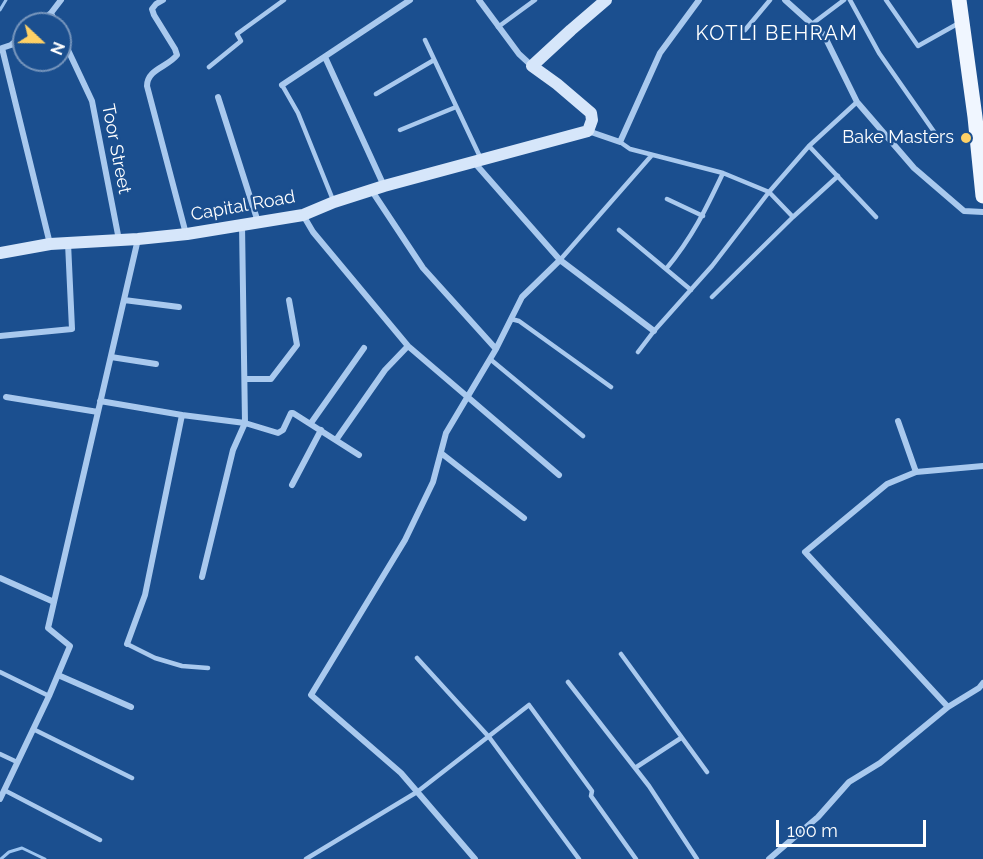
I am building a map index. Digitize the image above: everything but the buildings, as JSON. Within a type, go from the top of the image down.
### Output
[{"type":"main road","points":[[959,0],[983,195]]},
{"type":"street","points":[[52,12],[61,0]]},
{"type":"street","points":[[163,0],[152,9],[177,55],[150,74],[147,86],[187,234]]},
{"type":"street","points":[[282,85],[410,0]]},
{"type":"street","points":[[479,0],[519,54],[591,113],[592,120],[588,131],[620,142],[660,53],[699,0]]},
{"type":"street","points":[[532,66],[606,0]]},
{"type":"street","points":[[785,0],[824,35],[857,102],[914,168],[964,211],[983,212]]},
{"type":"street","points":[[12,44],[2,48],[50,244]]},
{"type":"street","points":[[325,57],[378,188],[423,268],[496,349]]},
{"type":"street","name":"Toor Street","points":[[72,58],[92,101],[119,240]]},
{"type":"street","points":[[218,98],[258,222]]},
{"type":"street","name":"Capital Road","points":[[0,253],[50,244],[138,240],[187,234],[303,215],[378,188],[588,131]]},
{"type":"street","points":[[477,160],[560,260],[654,332]]},
{"type":"street","points":[[303,215],[313,232],[408,346],[559,475]]},
{"type":"street","points":[[202,577],[233,450],[245,423],[242,225]]},
{"type":"street","points":[[0,799],[70,646],[48,628],[138,240]]},
{"type":"street","points":[[0,336],[72,329],[68,243]]},
{"type":"street","points":[[475,859],[401,774],[311,695],[405,540],[433,482],[446,433],[496,349],[522,297],[560,260]]},
{"type":"street","points":[[124,300],[179,307]]},
{"type":"street","points":[[245,379],[271,379],[297,345],[289,300]]},
{"type":"street","points":[[336,440],[384,370],[408,346]]},
{"type":"street","points":[[310,423],[364,348]]},
{"type":"street","points":[[111,357],[156,364]]},
{"type":"street","points":[[6,397],[98,412]]},
{"type":"street","points":[[100,401],[245,423],[279,433],[293,413],[359,454]]},
{"type":"street","points":[[127,644],[145,595],[182,415]]},
{"type":"street","points":[[898,421],[916,472]]},
{"type":"street","points":[[292,485],[321,430]]},
{"type":"street","points":[[441,453],[524,518]]},
{"type":"street","points":[[948,707],[805,552],[887,484],[916,472],[983,466]]},
{"type":"street","points":[[0,578],[54,602]]},
{"type":"street","points":[[58,675],[131,707]]},
{"type":"street","points":[[769,859],[818,817],[849,783],[880,763],[948,707],[983,682]]},
{"type":"lane","points":[[209,67],[242,41],[237,34],[284,0]]},
{"type":"lane","points":[[498,27],[535,0]]},
{"type":"lane","points":[[745,30],[770,0]]},
{"type":"lane","points":[[812,24],[844,0]]},
{"type":"lane","points":[[850,0],[879,53],[937,136]]},
{"type":"lane","points":[[886,0],[918,46],[962,22]]},
{"type":"lane","points":[[425,40],[456,107],[477,160]]},
{"type":"lane","points":[[376,94],[434,60]]},
{"type":"lane","points":[[282,85],[298,113],[334,202]]},
{"type":"lane","points":[[638,352],[712,266],[769,192],[809,146],[857,102]]},
{"type":"lane","points":[[400,130],[456,107]]},
{"type":"lane","points":[[620,142],[630,149],[723,173],[769,192],[793,216]]},
{"type":"lane","points":[[809,146],[876,218]]},
{"type":"lane","points":[[560,260],[652,155]]},
{"type":"lane","points":[[666,269],[683,248],[703,216],[723,173]]},
{"type":"lane","points":[[712,297],[793,216],[838,176]]},
{"type":"lane","points":[[667,200],[703,216]]},
{"type":"lane","points":[[619,230],[691,290]]},
{"type":"lane","points":[[511,319],[519,321],[611,387]]},
{"type":"lane","points":[[490,359],[583,436]]},
{"type":"lane","points":[[127,644],[155,658],[182,666],[208,668]]},
{"type":"lane","points":[[621,654],[707,772]]},
{"type":"lane","points":[[417,658],[489,737],[579,859]]},
{"type":"lane","points":[[0,672],[49,696]]},
{"type":"lane","points":[[568,682],[649,786],[697,859]]},
{"type":"lane","points":[[306,859],[417,792],[529,705],[592,791],[591,796],[636,859]]},
{"type":"lane","points":[[33,729],[132,778]]},
{"type":"lane","points":[[635,768],[681,738]]},
{"type":"lane","points":[[0,754],[17,762]]},
{"type":"lane","points":[[4,790],[100,840]]},
{"type":"waterway","points":[[0,10],[6,0]]},
{"type":"waterway","points":[[1,859],[9,852],[22,848],[45,859]]},
{"type":"place","name":"Bake Masters","points":[[966,138]]},
{"type":"district","name":"KOTLI BEHRAM","points":[[777,34]]}]
